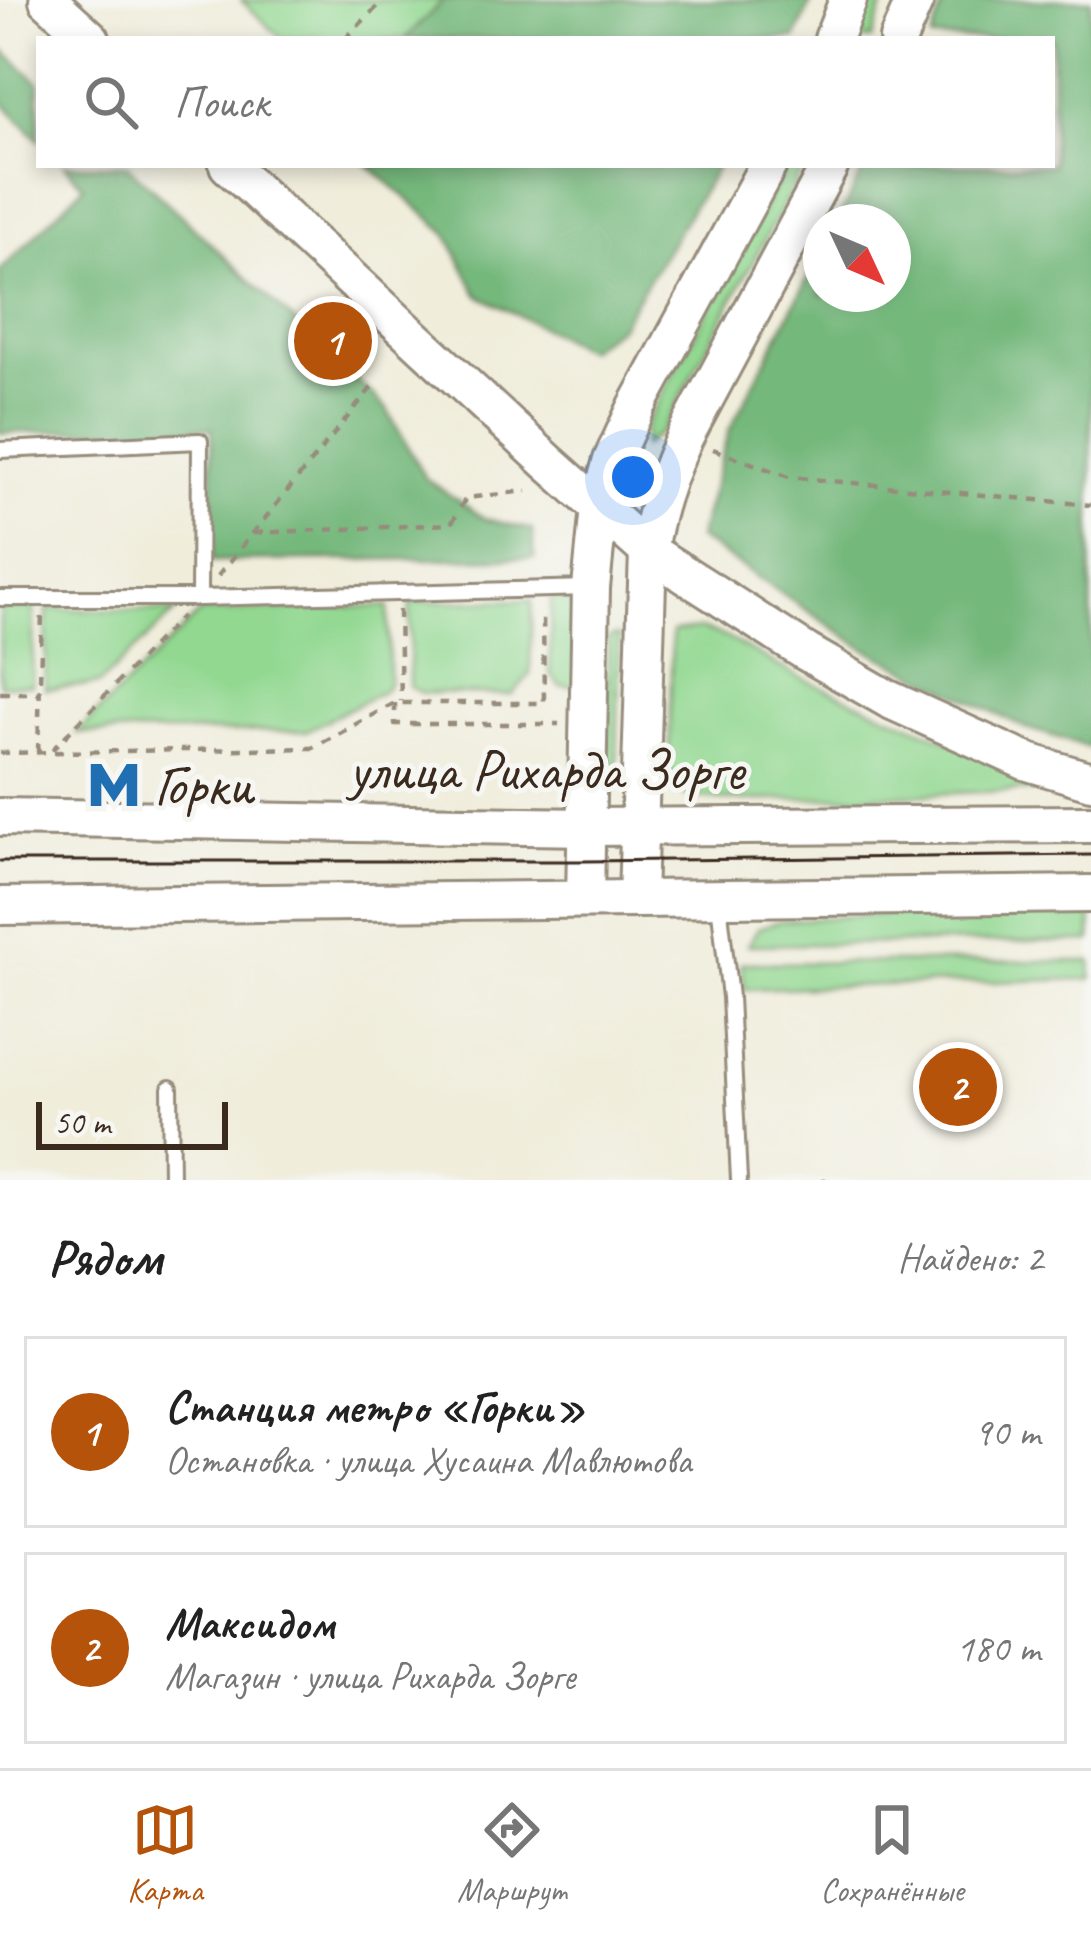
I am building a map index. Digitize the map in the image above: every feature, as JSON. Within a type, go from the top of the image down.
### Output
[{"type":"main road","points":[[48,0],[88,36]]},
{"type":"main road","points":[[834,36],[848,0]]},
{"type":"main road","points":[[899,36],[915,0]]},
{"type":"main road","points":[[231,168],[649,551],[888,699],[1025,761],[1091,782]]},
{"type":"main road","points":[[585,899],[591,588],[599,507],[612,460],[636,408],[766,168]]},
{"type":"main road","points":[[637,899],[654,515],[667,474],[828,168]]},
{"type":"main road","name":"улица Рихарда Зорге","points":[[0,817],[587,827],[1091,824]]},
{"type":"main road","points":[[0,906],[1091,894]]},
{"type":"lane","points":[[0,449],[200,441],[199,598]]},
{"type":"lane","points":[[0,598],[591,588]]},
{"type":"lane","points":[[718,898],[730,997],[739,1180]]},
{"type":"lane","points":[[170,1088],[171,1180]]},
{"type":"path","points":[[348,36],[384,0]]},
{"type":"path","points":[[702,445],[789,477],[1091,505]]},
{"type":"path","points":[[253,533],[451,524],[466,498],[527,491]]},
{"type":"path","points":[[0,753],[312,748],[398,703],[544,704],[543,588]]},
{"type":"path","points":[[399,593],[395,724],[564,724]]},
{"type":"path","points":[[38,752],[42,598]]},
{"type":"path","points":[[0,693],[40,693]]},
{"type":"green space","points":[[241,0],[674,0],[660,36],[279,36]]},
{"type":"green space","points":[[444,0],[812,0],[796,36],[408,36]]},
{"type":"green space","points":[[869,0],[885,0],[873,36],[856,36]]},
{"type":"green space","points":[[945,0],[1091,0],[1091,748],[1024,727],[864,648],[698,538],[729,431],[803,288],[803,312],[911,312],[911,204],[846,204],[864,168],[1055,168],[1055,36],[932,36]]},
{"type":"green space","points":[[1,48],[36,80],[36,137],[0,100]]},
{"type":"green space","points":[[67,168],[130,168],[386,408],[425,478],[485,519],[532,530],[535,558],[212,561],[212,428],[0,433],[0,271],[84,186]]},
{"type":"green space","points":[[371,168],[716,168],[620,326],[586,350],[478,295],[446,232]]},
{"type":"green space","points":[[784,168],[803,168],[662,431],[643,446],[646,424]]},
{"type":"green space","points":[[567,596],[576,613],[579,686],[560,686],[550,674],[551,599]]},
{"type":"green space","points":[[532,600],[530,674],[512,695],[421,693],[409,687],[410,602]]},
{"type":"green space","points":[[388,606],[389,682],[383,691],[306,731],[77,733],[201,612]]},
{"type":"green space","points":[[0,608],[34,608],[32,685],[0,685]]},
{"type":"green space","points":[[47,609],[176,611],[99,684],[45,689]]},
{"type":"green space","points":[[700,629],[723,636],[801,678],[1062,789],[740,801],[689,797],[672,787],[669,763],[672,632]]},
{"type":"green space","points":[[619,637],[614,785],[609,781],[608,639]]},
{"type":"green space","points":[[1091,909],[1091,941],[748,945],[758,928],[779,921],[910,912]]},
{"type":"green space","points":[[1091,961],[1091,979],[745,989],[741,963]]},
{"type":"tram line","points":[[0,861],[1091,855]]},
{"type":"place","name":"Станция метро «Горки»","points":[[333,341]]},
{"type":"place","name":"Горки","points":[[114,785]]},
{"type":"place","name":"Максидом","points":[[958,1087]]}]
